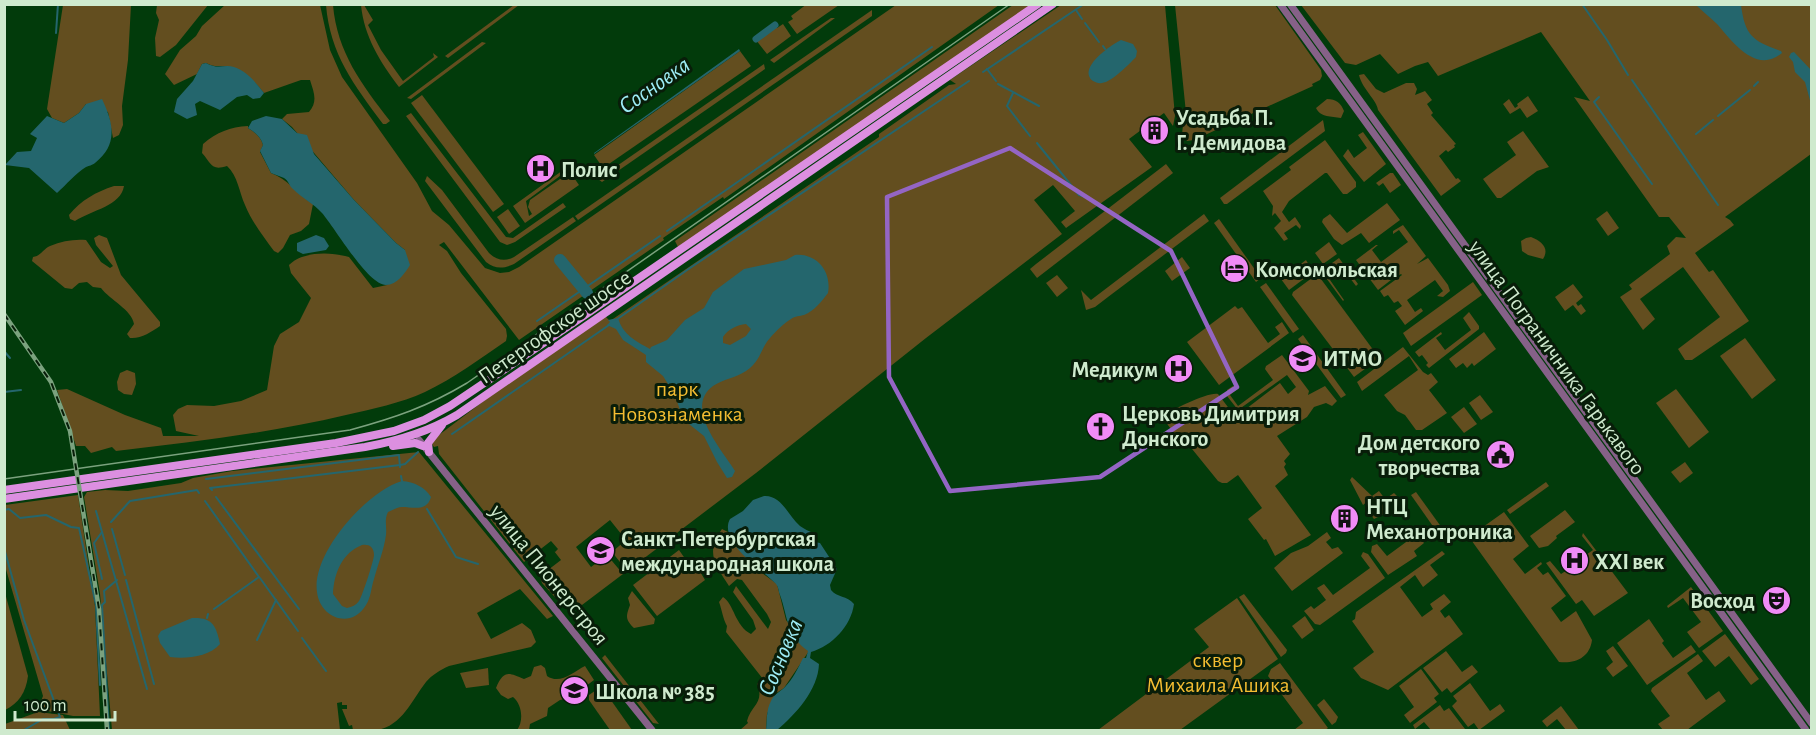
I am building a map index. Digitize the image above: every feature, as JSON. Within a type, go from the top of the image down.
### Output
[{"type":"main road","name":"Петергофское шоссе","points":[[4,490],[314,447],[394,431],[429,418],[476,389],[675,254],[1038,4]]},
{"type":"main road","name":"Петергофское шоссе","points":[[4,499],[391,442],[420,441],[444,422],[1053,4]]},
{"type":"main road","points":[[420,441],[429,418]]},
{"type":"main road","points":[[365,447],[375,448],[431,439],[444,422]]},
{"type":"main road","points":[[394,431],[420,441]]},
{"type":"street","name":"улица Пограничника Гарькавого","points":[[1280,4],[1806,730]]},
{"type":"street","name":"улица Пограничника Гарькавого","points":[[1290,4],[1812,724]]},
{"type":"street","name":"улица Пионерстроя","points":[[420,441],[652,730]]},
{"type":"highlighted area","points":[[1010,148],[1171,251],[1237,387],[1100,477],[950,491],[889,377],[887,197]]},
{"type":"green space","points":[[807,4],[839,5],[797,34],[788,22],[793,19],[791,16]]},
{"type":"green space","points":[[63,5],[131,5],[128,60],[122,106],[123,125],[119,135],[113,138],[108,112],[86,104],[79,113],[64,123],[52,118],[47,109]]},
{"type":"green space","points":[[157,5],[208,5],[176,45],[160,57],[156,56],[155,38],[159,20],[156,13]]},
{"type":"green space","points":[[225,5],[320,5],[330,50],[342,77],[417,183],[432,211],[449,225],[485,268],[500,273],[519,267],[896,5],[999,5],[519,340],[444,242],[439,245],[447,251],[461,273],[506,329],[507,336],[506,341],[477,361],[425,392],[376,408],[289,427],[116,451],[112,447],[91,453],[85,446],[76,446],[57,390],[67,389],[161,428],[163,436],[199,436],[176,431],[173,415],[178,409],[187,405],[214,406],[241,401],[267,390],[274,346],[280,334],[299,322],[311,298],[291,273],[289,265],[309,255],[334,254],[349,257],[373,288],[387,285],[405,250],[354,200],[292,127],[282,119],[287,114],[309,112],[312,108],[314,93],[310,80],[301,80],[264,93],[240,70],[226,66],[202,64],[197,74],[174,85],[165,74],[180,50]]},
{"type":"green space","points":[[326,5],[333,5],[335,22],[345,53],[361,81],[390,121],[386,124],[383,124],[372,110],[345,68],[328,23]]},
{"type":"green space","points":[[361,5],[364,5],[373,20],[368,25],[381,50],[403,81],[434,57],[433,53],[438,57],[399,87],[385,68],[369,38]]},
{"type":"green space","points":[[514,5],[519,5],[448,58],[445,56]]},
{"type":"green space","points":[[1013,5],[1032,5],[678,247],[675,241]]},
{"type":"green space","name":"парк Новознаменка","points":[[1061,5],[1165,5],[1175,116],[1173,126],[1164,113],[1129,139],[1152,167],[1066,228],[1061,222],[1075,211],[1053,185],[1034,200],[1062,234],[661,545],[662,538],[660,538],[659,547],[627,571],[612,552],[626,540],[610,520],[576,547],[591,567],[607,555],[623,574],[578,608],[573,607],[570,603],[564,607],[542,583],[537,568],[541,561],[548,570],[561,560],[554,551],[558,549],[551,541],[524,562],[439,454],[438,446],[434,447],[432,444],[435,438],[489,397],[605,316],[610,321],[879,137],[879,134],[949,85],[956,84],[950,80]]},
{"type":"green space","points":[[1175,5],[1275,5],[1321,70],[1320,80],[1312,84],[1313,86],[1194,140],[1187,141],[1182,135],[1184,113],[1186,113]]},
{"type":"green space","points":[[1301,5],[1811,5],[1811,154],[1725,217],[1734,225],[1695,253],[1709,272],[1713,270],[1749,321],[1692,360],[1685,360],[1678,349],[1720,317],[1683,267],[1640,299],[1655,319],[1643,330],[1620,297],[1632,289],[1629,285],[1670,254],[1667,246],[1676,237],[1686,238],[1669,217],[1659,217],[1574,97],[1590,101],[1541,32],[1438,76],[1428,62],[1398,74],[1380,54],[1356,65],[1345,63]]},
{"type":"green space","points":[[872,10],[872,16],[578,220],[575,216]]},
{"type":"green space","points":[[831,18],[835,18],[774,63],[770,60]]},
{"type":"green space","points":[[783,24],[791,36],[767,54],[756,40],[776,26],[777,28]]},
{"type":"green space","points":[[482,42],[486,43],[411,99],[407,98]]},
{"type":"green space","points":[[740,51],[751,66],[603,168],[594,155]]},
{"type":"green space","points":[[764,64],[765,69],[602,182],[598,179]]},
{"type":"green space","points":[[1364,74],[1376,89],[1384,93],[1406,83],[1414,83],[1417,89],[1415,95],[1425,91],[1432,100],[1427,104],[1433,113],[1431,115],[1456,144],[1448,152],[1446,150],[1439,156],[1456,179],[1461,181],[1441,196],[1378,110],[1359,75]]},
{"type":"green space","points":[[422,95],[504,204],[493,212],[411,103]]},
{"type":"green space","points":[[1528,96],[1538,111],[1527,118],[1520,108],[1510,114],[1503,104],[1509,99],[1515,108]]},
{"type":"green space","points":[[1327,99],[1338,102],[1341,106],[1344,111],[1341,118],[1327,116],[1318,111],[1316,108]]},
{"type":"green space","points":[[411,113],[506,237],[513,238],[563,203],[566,207],[515,242],[507,245],[500,242],[406,116]]},
{"type":"green space","points":[[1323,120],[1325,131],[1224,204],[1220,198]]},
{"type":"green space","points":[[248,126],[261,140],[263,145],[260,152],[271,173],[313,204],[309,224],[301,231],[290,235],[278,253],[274,251],[251,217],[231,170],[227,166],[215,167],[202,153],[203,144],[213,136],[230,129]]},
{"type":"green space","points":[[1523,131],[1549,167],[1537,171],[1501,198],[1497,198],[1483,179],[1516,155],[1507,142]]},
{"type":"green space","points":[[1363,132],[1386,164],[1364,182],[1343,156],[1348,149],[1354,158],[1367,148],[1358,135]]},
{"type":"green space","points":[[1325,140],[1356,182],[1356,187],[1347,194],[1343,194],[1325,173],[1289,201],[1282,212],[1289,222],[1295,217],[1301,226],[1300,229],[1296,225],[1284,233],[1288,239],[1284,241],[1274,228],[1281,221],[1275,213],[1272,216],[1273,206],[1263,191],[1291,170],[1289,167]]},
{"type":"green space","points":[[1166,164],[1173,173],[1037,278],[1030,269]]},
{"type":"green space","points":[[566,168],[568,170],[526,201],[529,216],[532,214],[528,207],[530,200],[570,172],[579,185],[525,223],[513,206]]},
{"type":"green space","points":[[1393,173],[1401,185],[1390,193],[1383,183],[1379,186],[1376,183]]},
{"type":"green space","points":[[427,176],[442,190],[489,253],[498,259],[514,257],[573,217],[576,221],[514,264],[496,267],[486,262],[425,181]]},
{"type":"green space","points":[[114,186],[124,186],[122,193],[112,203],[75,221],[70,219],[69,215],[84,201]]},
{"type":"green space","points":[[1387,203],[1400,220],[1369,243],[1361,233],[1342,245],[1334,239],[1322,222],[1330,214],[1347,233]]},
{"type":"green space","points":[[508,209],[520,226],[509,234],[497,217]]},
{"type":"green space","points":[[1607,211],[1619,228],[1608,236],[1596,219]]},
{"type":"green space","points":[[1204,214],[1209,221],[1095,307],[1086,310],[1081,290],[1091,300]]},
{"type":"green space","points":[[1219,219],[1261,278],[1256,282],[1214,223]]},
{"type":"green space","points":[[1403,225],[1426,256],[1417,264],[1428,258],[1450,291],[1443,297],[1437,296],[1443,291],[1435,280],[1407,300],[1415,312],[1421,308],[1423,311],[1405,325],[1395,311],[1402,306],[1398,301],[1394,303],[1388,295],[1384,297],[1380,291],[1402,275],[1393,279],[1359,264],[1356,260],[1378,245],[1372,250],[1381,262],[1408,242],[1399,230],[1393,234],[1393,231]]},
{"type":"green space","points":[[99,235],[107,238],[121,275],[160,322],[160,326],[146,335],[130,338],[127,334],[134,324],[132,319],[101,288],[93,287],[87,282],[79,283],[72,289],[65,288],[32,261],[33,257],[50,246],[68,241],[86,240],[101,262],[110,268],[113,266],[96,245],[94,238]]},
{"type":"green space","points":[[1531,237],[1545,248],[1543,259],[1522,251],[1521,241]]},
{"type":"green space","points":[[1329,242],[1337,254],[1323,264],[1315,253]]},
{"type":"green space","points":[[1182,257],[1190,268],[1172,281],[1165,271]]},
{"type":"green space","points":[[1339,258],[1358,284],[1356,286],[1344,270],[1330,280],[1343,301],[1321,271]]},
{"type":"green space","points":[[1306,260],[1313,272],[1289,290],[1281,279]]},
{"type":"green space","points":[[1360,266],[1391,280],[1378,290]]},
{"type":"green space","points":[[1057,275],[1068,288],[1057,297],[1046,283]]},
{"type":"green space","points":[[1316,275],[1377,355],[1377,360],[1354,377],[1292,295]]},
{"type":"green space","points":[[1473,282],[1482,295],[1411,346],[1403,333]]},
{"type":"green space","points":[[1266,283],[1299,329],[1293,333],[1260,287]]},
{"type":"green space","points":[[1573,284],[1583,297],[1576,303],[1578,306],[1581,304],[1586,311],[1581,315],[1573,305],[1565,311],[1555,297]]},
{"type":"green space","points":[[1235,306],[1238,309],[1242,307],[1268,343],[1280,334],[1275,327],[1282,322],[1289,333],[1219,385],[1187,342]]},
{"type":"green space","points":[[1469,312],[1479,329],[1429,368],[1422,355],[1419,357],[1415,352],[1441,332],[1442,334],[1436,338],[1445,350],[1471,330],[1463,318]]},
{"type":"green space","points":[[1484,332],[1496,349],[1474,366],[1472,363],[1467,368],[1463,363],[1456,368],[1449,359]]},
{"type":"green space","points":[[1303,335],[1346,395],[1341,398],[1298,339]]},
{"type":"green space","points":[[1745,338],[1776,380],[1752,399],[1720,356]]},
{"type":"green space","points":[[1403,347],[1423,372],[1428,375],[1431,373],[1438,382],[1429,390],[1447,413],[1422,430],[1416,430],[1405,415],[1397,411],[1384,395],[1418,370],[1409,356],[1362,391],[1357,382]]},
{"type":"green space","points":[[1282,355],[1309,391],[1308,395],[1325,386],[1337,401],[1332,406],[1326,403],[1314,407],[1307,417],[1277,436],[1290,454],[1284,461],[1288,475],[1275,486],[1311,535],[1275,556],[1266,539],[1264,540],[1248,519],[1262,508],[1238,475],[1227,483],[1218,481],[1188,444],[1184,446],[1161,416],[1213,394],[1218,394],[1234,415],[1238,415],[1280,383],[1288,394],[1296,387],[1287,375],[1238,410],[1227,396],[1227,390],[1233,386],[1236,390],[1230,395],[1238,406],[1273,380],[1265,369],[1266,366]]},
{"type":"green space","points":[[127,370],[135,373],[136,384],[132,395],[118,390],[117,382],[120,373]]},
{"type":"green space","points":[[1676,389],[1709,432],[1689,448],[1656,403]]},
{"type":"green space","points":[[1480,395],[1493,412],[1481,420],[1469,403]]},
{"type":"green space","points":[[1464,407],[1477,424],[1464,433],[1451,417]]},
{"type":"green space","points":[[419,452],[553,616],[547,619],[520,589],[477,613],[491,639],[522,623],[531,630],[536,642],[531,647],[442,669],[426,682],[400,718],[386,728],[377,730],[353,730],[342,709],[347,709],[347,705],[342,705],[342,702],[337,703],[340,730],[112,730],[100,594],[84,497],[87,492],[128,491],[181,483],[193,478],[232,471]]},
{"type":"green space","points":[[1685,462],[1693,473],[1680,483],[1671,472]]},
{"type":"green space","points":[[1352,477],[1372,496],[1379,491],[1385,499],[1394,493],[1399,498],[1388,506],[1385,504],[1384,514],[1374,519],[1367,510],[1373,505],[1369,500],[1363,505],[1350,480]]},
{"type":"green space","points":[[1546,482],[1549,486],[1510,514],[1507,510]]},
{"type":"green space","points":[[1416,492],[1442,528],[1437,532],[1411,495]]},
{"type":"green space","points":[[78,495],[95,606],[100,716],[73,716],[38,709],[43,696],[5,566],[5,505]]},
{"type":"green space","points":[[1565,510],[1575,522],[1556,536],[1557,538],[1548,546],[1539,548],[1530,536]]},
{"type":"green space","points":[[1504,512],[1529,546],[1513,559],[1525,574],[1541,562],[1542,564],[1537,568],[1543,575],[1548,572],[1566,596],[1551,608],[1561,622],[1576,611],[1592,640],[1588,651],[1581,658],[1571,662],[1559,662],[1469,537]]},
{"type":"green space","points":[[722,529],[728,532],[731,540],[758,570],[777,584],[786,620],[809,651],[784,688],[775,694],[767,714],[766,730],[740,730],[748,723],[759,696],[757,684],[763,679],[726,632],[727,626],[719,602],[723,597],[727,600],[741,626],[751,634],[756,629],[753,620],[733,592],[736,586],[768,629],[771,622],[742,580],[737,579],[729,586],[716,565],[714,545]]},
{"type":"green space","points":[[1327,532],[1331,538],[1326,542],[1332,549],[1338,547],[1343,553],[1292,591],[1274,568],[1291,553],[1308,546]]},
{"type":"green space","points":[[1583,533],[1628,593],[1594,616],[1582,600],[1576,604],[1546,563],[1550,561],[1561,574],[1584,559],[1583,557],[1593,550],[1582,536]]},
{"type":"green space","points":[[1417,534],[1424,543],[1414,551],[1417,556],[1388,575],[1371,552],[1372,546],[1377,544],[1387,556]]},
{"type":"green space","points":[[679,550],[686,560],[692,558],[705,580],[657,616],[633,585]]},
{"type":"green space","points":[[1442,551],[1445,554],[1430,565],[1438,575],[1423,587],[1415,575],[1400,587],[1422,617],[1433,609],[1430,604],[1444,594],[1451,602],[1440,611],[1445,618],[1449,615],[1463,634],[1388,690],[1361,678],[1353,668],[1374,652],[1352,621],[1355,619],[1356,612]]},
{"type":"green space","points":[[1363,552],[1368,554],[1385,578],[1320,625],[1315,624],[1304,611],[1311,606],[1314,609],[1326,600],[1317,588],[1324,584],[1333,595],[1370,568],[1361,556]]},
{"type":"green space","points":[[1691,587],[1723,631],[1699,648],[1687,632],[1701,622],[1683,598],[1668,608],[1667,606]]},
{"type":"green space","points":[[632,591],[655,619],[654,624],[634,628],[629,622],[628,598]]},
{"type":"green space","points":[[5,593],[28,676],[21,696],[5,710]]},
{"type":"green space","points":[[1244,594],[1287,650],[1281,657],[1239,597]]},
{"type":"green space","name":"сквер Михаила Ашика","points":[[1237,598],[1278,659],[1180,730],[1098,730],[1209,647],[1194,629]]},
{"type":"green space","points":[[1305,616],[1314,630],[1302,639],[1292,626]]},
{"type":"green space","points":[[1649,619],[1673,658],[1691,645],[1696,652],[1647,685],[1617,643]]},
{"type":"green space","points":[[1725,634],[1759,679],[1751,685],[1729,656],[1715,667],[1702,651]]},
{"type":"green space","points":[[1613,646],[1628,666],[1613,677],[1606,668],[1613,662],[1606,651]]},
{"type":"green space","points":[[1446,651],[1462,672],[1472,665],[1478,672],[1451,693],[1447,688],[1442,692],[1423,668]]},
{"type":"green space","points":[[1698,654],[1703,661],[1687,673],[1706,700],[1719,691],[1726,701],[1687,730],[1663,730],[1658,724],[1670,716],[1651,691],[1652,688]]},
{"type":"green space","points":[[605,655],[659,724],[653,723],[602,658]]},
{"type":"green space","points":[[1280,663],[1328,728],[1325,730],[1294,730],[1303,723],[1268,676],[1271,669]]},
{"type":"green space","points":[[541,665],[545,668],[547,676],[557,679],[566,677],[585,666],[594,680],[570,698],[560,700],[548,708],[547,716],[530,724],[529,730],[517,730],[521,717],[516,700],[513,697],[508,699],[501,695],[496,688],[504,675],[511,674],[524,679],[531,676],[534,667]]},
{"type":"green space","points":[[488,668],[489,685],[466,688],[460,673]]},
{"type":"green space","points":[[1421,669],[1439,694],[1434,698],[1437,702],[1410,723],[1404,715],[1414,707],[1399,686]]},
{"type":"green space","points":[[1470,683],[1490,711],[1500,704],[1505,711],[1479,730],[1474,723],[1468,727],[1452,706],[1457,701],[1453,696]]},
{"type":"green space","points":[[599,688],[608,696],[632,730],[610,730],[589,700],[589,695]]},
{"type":"green space","points":[[1324,699],[1338,717],[1332,725],[1317,705]]},
{"type":"green space","points":[[1440,705],[1444,711],[1449,708],[1465,729],[1431,730],[1424,722],[1415,729],[1413,725]]},
{"type":"green space","points":[[1561,706],[1579,730],[1566,730],[1557,719],[1547,727],[1542,721]]},
{"type":"green space","points":[[38,712],[63,715],[70,730],[5,730],[5,724]]},
{"type":"water","points":[[1696,5],[1741,5],[1745,23],[1752,36],[1782,53],[1772,59],[1763,60],[1745,53]]},
{"type":"water","points":[[1121,40],[1133,44],[1137,51],[1136,57],[1111,80],[1101,83],[1093,81],[1089,76],[1092,64]]},
{"type":"water","points":[[739,49],[740,51],[594,154],[594,153]]},
{"type":"water","points":[[1794,52],[1811,70],[1811,104],[1805,82],[1795,72],[1793,62],[1789,57]]},
{"type":"water","points":[[202,64],[214,66],[230,66],[243,71],[264,93],[260,98],[253,99],[247,95],[237,97],[220,110],[200,101],[195,104],[197,115],[187,119],[174,112],[177,99],[193,81]]},
{"type":"water","points":[[102,99],[112,134],[107,149],[95,163],[82,170],[57,193],[29,168],[5,165],[17,152],[31,151],[37,138],[30,134],[47,116],[64,123],[79,113],[86,104]]},
{"type":"water","points":[[266,116],[282,119],[297,133],[307,135],[314,154],[354,200],[405,250],[410,265],[397,281],[386,285],[370,276],[322,213],[292,188],[286,179],[271,173],[260,151],[263,145],[261,140],[248,128],[252,121]]},
{"type":"water","points":[[316,235],[324,238],[329,246],[326,250],[303,254],[297,251],[297,243]]},
{"type":"water","points":[[795,255],[803,255],[816,260],[825,271],[829,285],[828,293],[811,311],[793,318],[780,327],[751,367],[713,386],[705,395],[702,406],[708,429],[735,471],[732,477],[727,478],[704,436],[689,424],[681,413],[675,395],[663,376],[646,362],[646,355],[623,340],[616,329],[607,325],[610,322],[608,320],[618,318],[627,333],[650,349],[667,340],[685,320],[704,308],[713,292],[744,269],[786,260]],"holes":[[[746,324],[751,329],[746,336],[730,345],[723,343],[723,337],[733,328]]]},
{"type":"water","points":[[402,481],[411,483],[422,488],[431,497],[423,507],[400,507],[388,512],[384,546],[368,602],[360,613],[345,619],[337,618],[324,609],[319,601],[317,577],[323,560],[332,543],[358,510],[388,487]],"holes":[[[362,545],[369,546],[373,550],[372,564],[359,601],[347,608],[342,606],[333,594],[335,579],[344,558]]]},
{"type":"water","points":[[764,496],[780,502],[800,526],[813,533],[815,542],[820,543],[837,569],[830,585],[831,590],[854,604],[849,620],[839,634],[826,645],[811,652],[810,658],[819,664],[815,683],[805,701],[777,730],[766,730],[769,704],[785,687],[803,658],[806,658],[808,651],[795,639],[777,585],[742,554],[730,536],[728,527],[730,519],[743,511],[753,500]]},
{"type":"water","points":[[192,618],[209,621],[215,627],[220,644],[210,652],[197,656],[170,657],[158,636],[161,631]]},
{"type":"waterway","points":[[56,33],[58,4]]},
{"type":"waterway","points":[[983,72],[1084,4]]},
{"type":"waterway","points":[[1582,4],[1628,75]]},
{"type":"waterway","points":[[1076,10],[1082,19]]},
{"type":"waterway","points":[[1085,23],[1099,42]]},
{"type":"waterway","name":"Сосновка","points":[[756,39],[775,25]]},
{"type":"waterway","points":[[667,231],[932,47]]},
{"type":"waterway","points":[[987,69],[996,81]]},
{"type":"waterway","points":[[1632,80],[1718,205]]},
{"type":"waterway","points":[[616,320],[969,81]]},
{"type":"waterway","points":[[1754,86],[1758,82]]},
{"type":"waterway","points":[[998,84],[1039,106]]},
{"type":"waterway","points":[[1718,116],[1750,90]]},
{"type":"waterway","points":[[1013,93],[1007,106],[1030,136]]},
{"type":"waterway","points":[[1599,97],[1594,102],[1652,184]]},
{"type":"waterway","points":[[1696,134],[1713,120]]},
{"type":"waterway","points":[[1037,143],[1079,195],[1089,198]]},
{"type":"waterway","points":[[537,321],[660,236]]},
{"type":"waterway","name":"Сосновка","points":[[560,260],[587,293]]},
{"type":"waterway","points":[[452,434],[609,325]]},
{"type":"waterway","points":[[4,351],[10,358]]},
{"type":"waterway","points":[[4,392],[21,390]]},
{"type":"waterway","points":[[212,490],[210,488],[400,465],[405,464],[418,452]]},
{"type":"waterway","points":[[206,479],[399,455],[400,467]]},
{"type":"waterway","points":[[401,476],[402,481]]},
{"type":"waterway","points":[[111,522],[130,501],[197,490],[199,493]]},
{"type":"waterway","points":[[216,497],[299,609]]},
{"type":"waterway","points":[[205,501],[259,577],[214,609]]},
{"type":"waterway","points":[[4,510],[9,509],[20,518],[46,515],[71,527],[79,528],[96,605],[100,685]]},
{"type":"waterway","points":[[427,509],[456,557],[478,564]]},
{"type":"waterway","points":[[96,511],[147,689]]},
{"type":"waterway","points":[[112,529],[125,575]]},
{"type":"waterway","points":[[102,532],[94,543],[102,579]]},
{"type":"waterway","points":[[4,548],[24,620],[60,717],[43,719],[24,730]]},
{"type":"waterway","points":[[260,578],[298,631]]},
{"type":"waterway","points":[[109,730],[102,605],[105,602],[104,591],[117,580]]},
{"type":"waterway","points":[[126,580],[154,684]]},
{"type":"waterway","points":[[257,640],[276,600]]},
{"type":"waterway","points":[[207,618],[208,614]]},
{"type":"waterway","points":[[302,638],[326,671]]},
{"type":"tram line","points":[[4,479],[350,430],[396,416],[438,399],[467,383],[1010,4]]},
{"type":"railway","points":[[4,314],[51,382],[70,431],[99,609],[107,730]]},
{"type":"place","name":"Усадьба П. Г. Демидова","points":[[1155,130]]},
{"type":"place","name":"Полис","points":[[540,169]]},
{"type":"place","name":"Комсомольская","points":[[1234,269]]},
{"type":"place","name":"ИТМО","points":[[1302,358]]},
{"type":"place","name":"Медикум","points":[[1179,369]]},
{"type":"place","name":"Церковь Димитрия Донского","points":[[1101,426]]},
{"type":"place","name":"Дом детского творчества","points":[[1501,455]]},
{"type":"place","name":"НТЦ Механотроника","points":[[1345,519]]},
{"type":"place","name":"Санкт-Петербургская международная школа","points":[[600,551]]},
{"type":"place","name":"XXI век","points":[[1574,561]]},
{"type":"place","name":"Восход","points":[[1776,600]]},
{"type":"place","name":"Школа № 385","points":[[574,691]]}]
